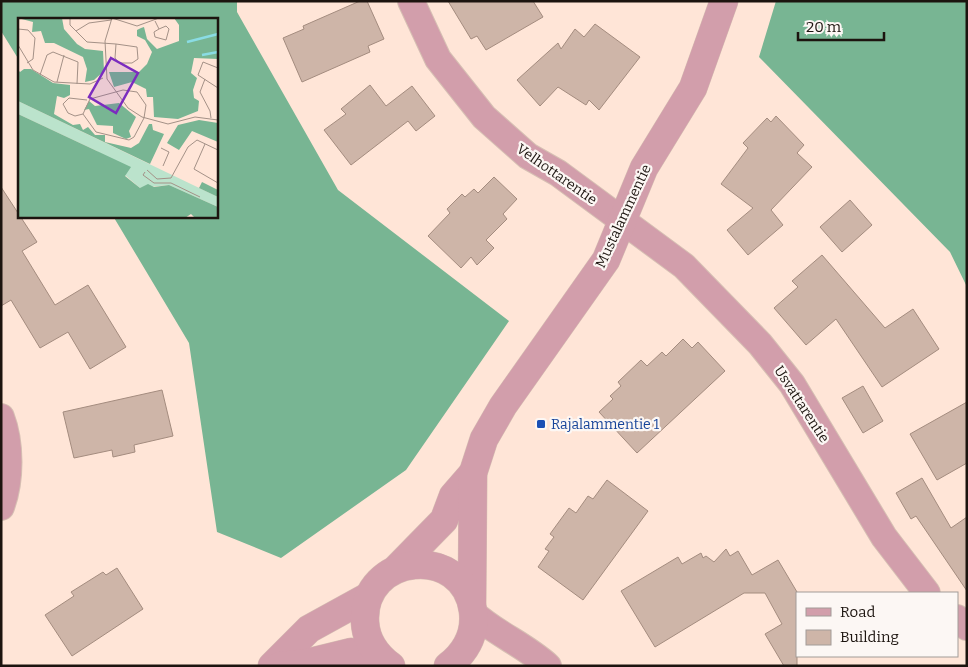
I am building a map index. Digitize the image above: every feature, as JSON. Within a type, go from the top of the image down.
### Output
[{"type":"street","name":"Velhottarentie","points":[[411,1],[438,59],[484,117],[528,156],[558,173],[624,220]]},
{"type":"street","name":"Mustalammentie","points":[[448,666],[468,646],[475,623],[472,607],[473,473],[484,439],[503,406],[606,260],[644,168],[693,88],[724,1]]},
{"type":"street","name":"Usvattarentie","points":[[624,220],[684,266],[760,344],[792,384],[884,537],[926,592]]},
{"type":"street","points":[[1,417],[7,449],[8,479],[1,507]]},
{"type":"street","name":"Mustalammentie","points":[[369,596],[380,580],[397,568],[444,520],[453,496],[473,473]]},
{"type":"street","points":[[397,568],[419,563],[434,565],[450,573],[464,585],[472,607],[488,626],[532,652],[548,666]]},
{"type":"street","points":[[369,596],[364,610],[366,631],[374,649],[390,665]]},
{"type":"street","points":[[272,666],[309,629],[369,596]]},
{"type":"street","points":[[280,666],[306,663],[350,652],[390,665]]},
{"type":"green space","points":[[1,1],[237,1],[237,12],[338,190],[509,321],[406,470],[281,558],[217,532],[189,343],[114,218],[218,218],[218,18],[18,18],[18,58],[1,31]]},
{"type":"green space","points":[[776,1],[967,1],[967,287],[950,252],[759,57]]},
{"type":"building","points":[[360,1],[367,1],[384,39],[368,46],[370,52],[302,82],[283,38],[304,29],[303,26]]},
{"type":"building","points":[[448,1],[533,1],[543,17],[486,50],[477,36],[471,39]]},
{"type":"building","points":[[595,24],[640,57],[599,110],[589,100],[586,105],[558,87],[540,106],[517,80],[558,43],[561,49],[575,29],[584,37]]},
{"type":"building","points":[[370,85],[386,106],[412,86],[435,116],[416,131],[408,121],[351,165],[324,130],[346,114],[341,109]]},
{"type":"building","points":[[776,116],[804,145],[797,153],[812,167],[771,210],[783,225],[748,255],[727,230],[753,208],[721,184],[748,148],[743,143],[767,118],[771,122]]},
{"type":"building","points":[[494,177],[517,199],[503,214],[507,219],[486,240],[494,248],[477,265],[471,257],[461,268],[428,236],[450,213],[447,209],[462,194],[465,197],[474,189],[478,193]]},
{"type":"building","points":[[1,187],[18,213],[18,218],[21,218],[37,242],[22,251],[55,305],[88,285],[126,347],[90,369],[68,332],[40,348],[11,300],[1,306]]},
{"type":"building","points":[[850,200],[872,225],[842,252],[820,227]]},
{"type":"building","points":[[822,255],[885,328],[913,309],[939,349],[882,387],[836,319],[806,345],[774,308],[798,287],[792,281]]},
{"type":"building","points":[[683,339],[692,348],[698,342],[725,371],[637,453],[599,412],[613,399],[610,396],[621,386],[618,382],[641,360],[647,366],[662,352],[666,356]]},
{"type":"building","points":[[863,386],[883,421],[863,433],[842,398]]},
{"type":"building","points":[[162,390],[173,436],[134,445],[135,452],[113,457],[112,450],[74,458],[63,412]]},
{"type":"building","points":[[967,402],[967,463],[937,480],[910,434]]},
{"type":"building","points":[[922,478],[951,528],[967,517],[967,591],[916,516],[911,519],[896,493]]},
{"type":"building","points":[[607,480],[648,511],[583,600],[538,567],[549,551],[545,549],[554,537],[550,534],[569,508],[576,513],[588,496],[593,499]]},
{"type":"building","points":[[726,549],[730,556],[738,551],[752,575],[778,560],[797,592],[797,666],[784,666],[765,634],[782,624],[765,593],[744,593],[655,647],[621,591],[678,557],[682,564],[701,553],[703,558],[706,556],[714,562]]},
{"type":"building","points":[[117,568],[143,609],[72,656],[45,615],[74,596],[71,592],[103,572],[106,575]]},
{"type":"place","name":"Rajalammentie 1","points":[[541,424]]}]
